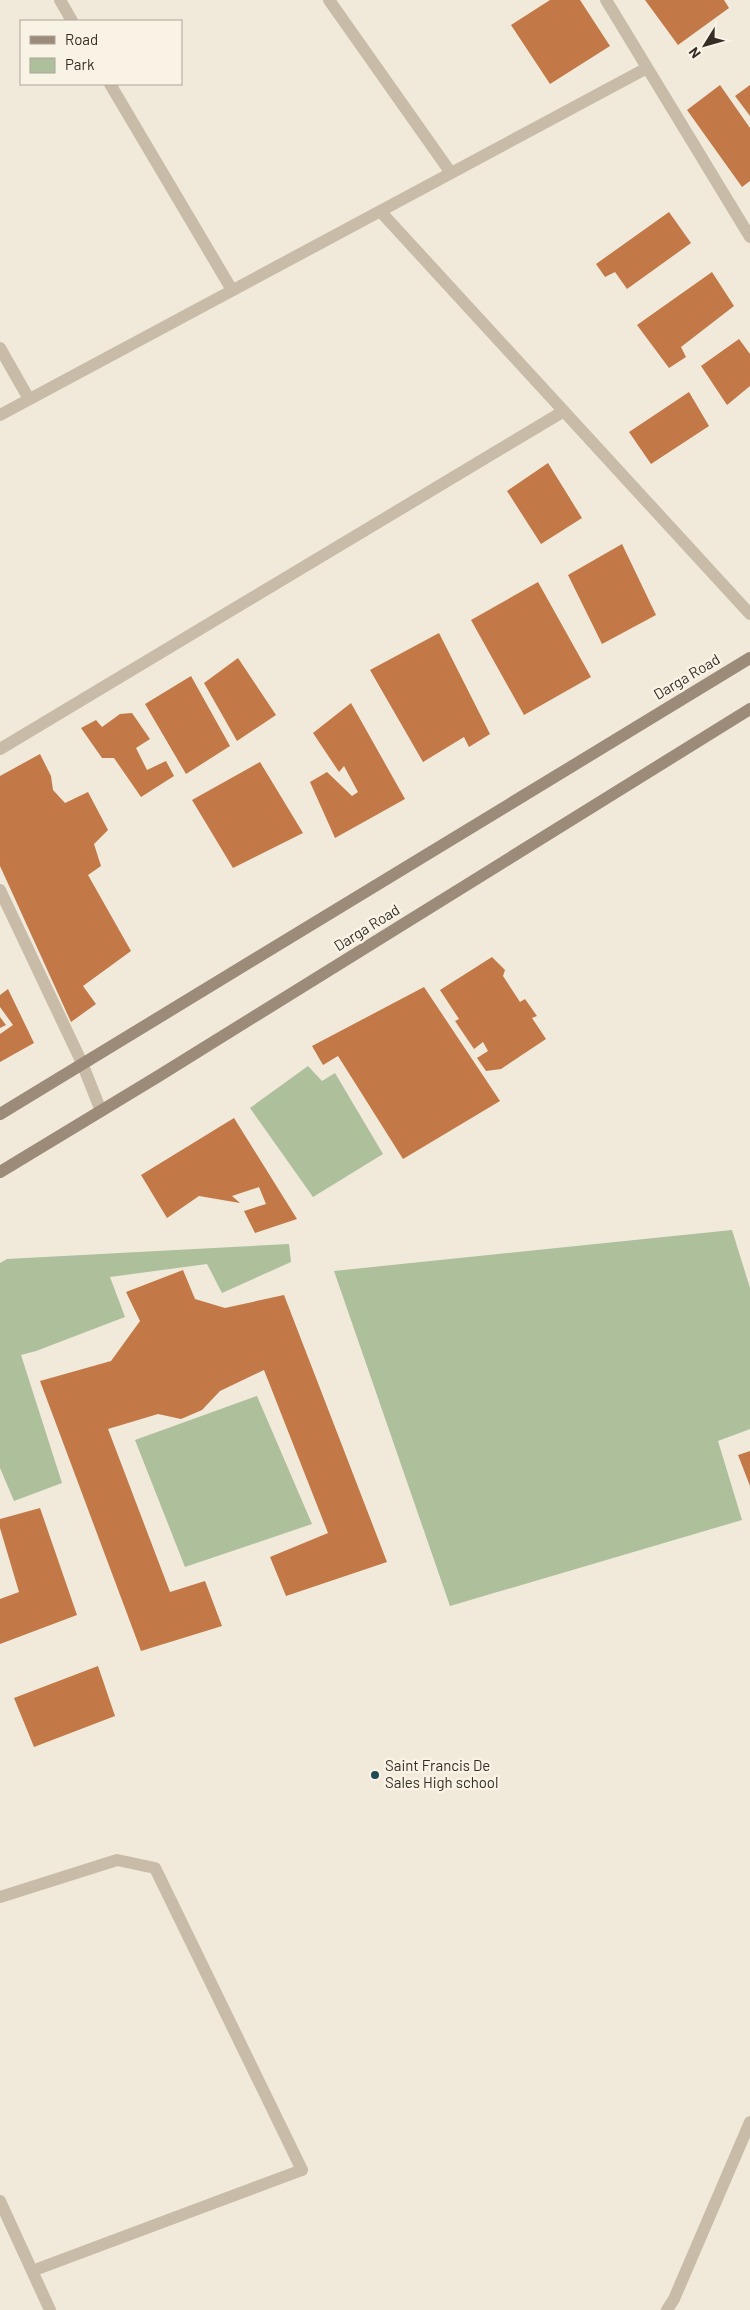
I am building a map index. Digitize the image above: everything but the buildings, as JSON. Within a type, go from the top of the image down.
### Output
[{"type":"main road","name":"Darga Road","points":[[0,1114],[750,658]]},
{"type":"main road","name":"Darga Road","points":[[0,1172],[750,709]]},
{"type":"street","points":[[60,0],[71,20]]},
{"type":"street","points":[[329,0],[451,173]]},
{"type":"street","points":[[606,0],[748,229]]},
{"type":"street","points":[[0,415],[647,68]]},
{"type":"street","points":[[111,85],[232,290]]},
{"type":"street","points":[[380,211],[750,614]]},
{"type":"street","points":[[0,348],[29,399]]},
{"type":"street","points":[[0,749],[564,411]]},
{"type":"street","points":[[0,890],[82,1063],[101,1111]]},
{"type":"street","points":[[0,1898],[118,1860],[155,1868],[302,2170],[32,2271]]},
{"type":"street","points":[[667,2310],[674,2299],[750,2122]]},
{"type":"street","points":[[0,2201],[50,2310]]},
{"type":"green space","points":[[308,1066],[322,1081],[335,1073],[383,1154],[313,1197],[250,1108]]},
{"type":"green space","points":[[732,1230],[750,1288],[750,1429],[718,1441],[742,1520],[450,1606],[334,1271]]},
{"type":"green space","points":[[289,1244],[291,1262],[222,1293],[207,1264],[110,1277],[125,1317],[21,1355],[62,1483],[14,1501],[0,1468],[0,1263],[7,1259]]},
{"type":"green space","points":[[257,1396],[312,1524],[185,1567],[135,1440]]},
{"type":"place","name":"Saint Francis De Sales High school","points":[[375,1775]]}]
